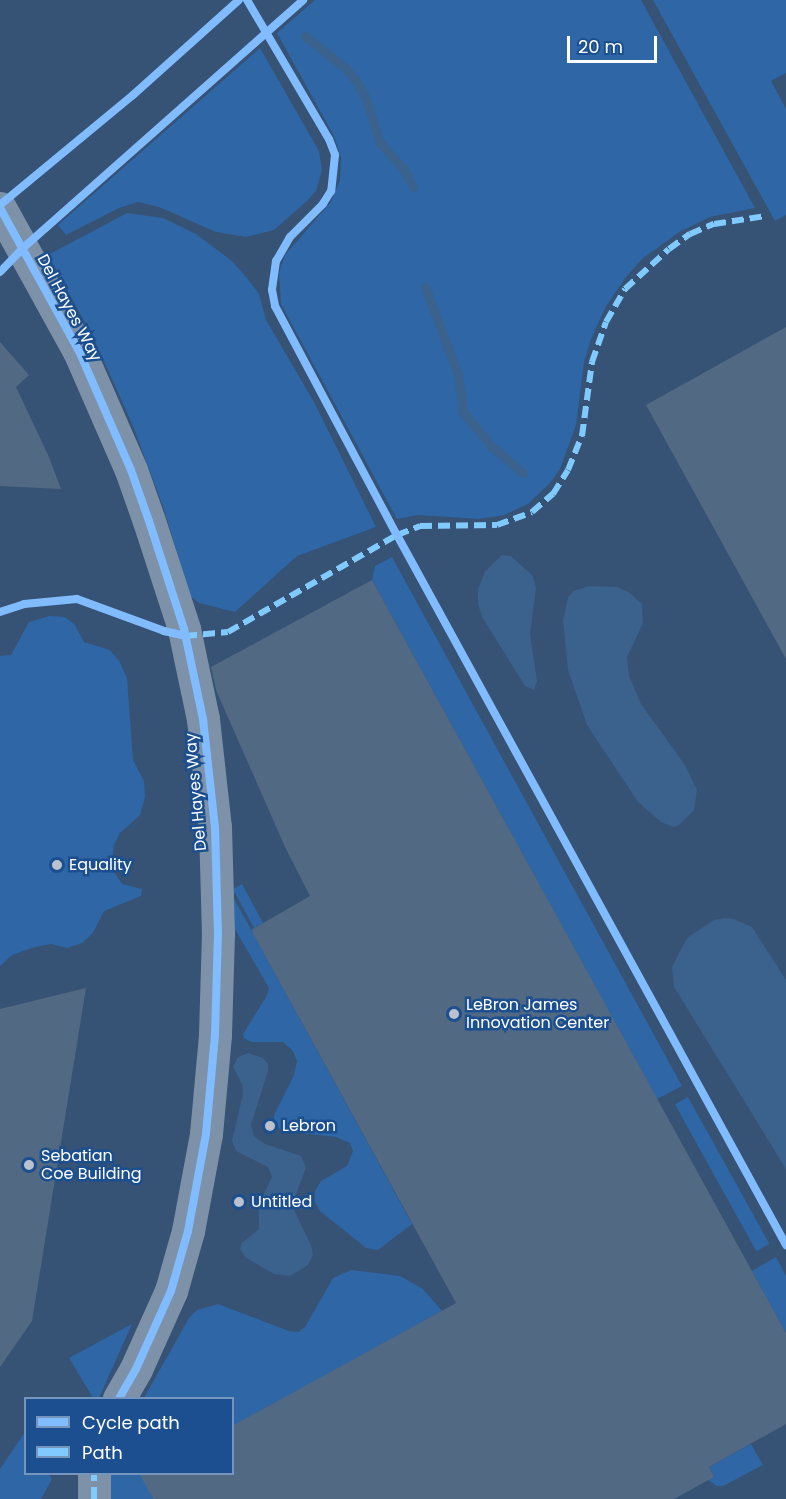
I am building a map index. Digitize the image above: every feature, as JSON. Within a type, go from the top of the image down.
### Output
[{"type":"street","name":"Del Hayes Way","points":[[0,208],[79,351],[131,470],[149,520],[181,618],[203,719],[215,827],[218,933],[215,1035],[206,1134],[188,1231],[171,1291],[136,1369],[120,1397]]},
{"type":"street","points":[[94,1475],[94,1499]]},
{"type":"shaded area","points":[[315,0],[641,0],[755,208],[710,217],[679,232],[642,259],[626,277],[606,306],[591,339],[584,362],[576,425],[560,469],[550,483],[528,504],[504,515],[479,519],[418,515],[397,519],[281,304],[279,273],[285,255],[331,202],[340,180],[341,157],[334,136],[277,33]]},
{"type":"shaded area","points":[[653,0],[786,0],[786,73],[771,81],[786,109],[786,215],[775,221]]},
{"type":"shaded area","points":[[260,48],[319,151],[322,170],[316,191],[308,200],[274,230],[246,237],[216,232],[159,207],[138,202],[119,208],[66,235],[58,225]]},
{"type":"shaded area","points":[[127,213],[163,218],[196,234],[232,261],[247,278],[259,294],[266,320],[314,402],[376,527],[297,556],[235,612],[199,603],[190,596],[164,509],[133,426],[94,339],[48,255]]},
{"type":"shaded area","points":[[502,555],[511,556],[533,576],[536,588],[530,634],[537,681],[534,690],[525,686],[482,617],[478,604],[478,589],[485,572]]},
{"type":"shaded area","points":[[392,557],[682,1086],[657,1099],[372,580],[375,566]]},
{"type":"shaded area","points":[[589,586],[617,587],[630,593],[642,604],[643,623],[627,657],[629,676],[641,704],[685,765],[697,790],[694,810],[679,825],[673,827],[661,822],[638,802],[587,725],[568,670],[563,621],[568,597],[574,591]]},
{"type":"shaded area","points":[[49,616],[65,617],[75,625],[84,642],[110,650],[119,661],[127,678],[133,760],[144,781],[145,797],[140,815],[120,833],[114,845],[111,867],[122,884],[142,889],[141,896],[104,911],[93,933],[82,943],[67,948],[51,944],[35,947],[12,955],[0,966],[0,656],[11,655],[29,622]]},
{"type":"shaded area","points":[[242,884],[263,923],[254,928],[235,893],[232,895],[412,1224],[378,1250],[366,1248],[320,1211],[315,1202],[315,1191],[321,1181],[347,1166],[353,1151],[350,1143],[336,1137],[282,1131],[274,1123],[274,1115],[294,1075],[297,1061],[293,1051],[283,1042],[251,1042],[244,1038],[243,1034],[266,997],[269,988],[225,912],[228,892]]},
{"type":"shaded area","points":[[734,919],[752,927],[786,980],[786,1169],[674,987],[672,967],[687,938],[714,920]]},
{"type":"shaded area","points":[[248,1053],[263,1058],[268,1064],[268,1071],[251,1125],[254,1136],[265,1144],[301,1156],[306,1167],[292,1206],[311,1245],[313,1255],[308,1265],[290,1276],[274,1274],[246,1258],[240,1249],[242,1243],[259,1229],[259,1204],[272,1177],[268,1167],[236,1151],[232,1141],[243,1094],[242,1084],[233,1067],[238,1057]]},
{"type":"shaded area","points":[[688,1097],[769,1244],[756,1251],[675,1104]]},
{"type":"shaded area","points":[[776,1257],[786,1276],[786,1333],[752,1271]]},
{"type":"shaded area","points":[[351,1270],[400,1276],[423,1289],[442,1311],[234,1425],[234,1397],[145,1397],[189,1318],[197,1310],[218,1304],[289,1331],[298,1332],[305,1327],[333,1278]]},
{"type":"shaded area","points":[[132,1324],[99,1397],[92,1397],[69,1358]]},
{"type":"shaded area","points":[[24,1433],[24,1475],[50,1475],[52,1479],[41,1499],[0,1499],[0,1469]]},
{"type":"shaded area","points":[[751,1444],[763,1465],[723,1486],[717,1486],[708,1480],[714,1477],[709,1467]]},
{"type":"shaded area","points":[[109,1475],[146,1475],[153,1499],[106,1499]]},
{"type":"building","points":[[786,327],[786,659],[646,405]]},
{"type":"building","points":[[0,342],[29,375],[16,387],[49,457],[61,489],[0,486]]},
{"type":"building","name":"LeBron James Innovation Center","points":[[372,580],[786,1333],[786,1424],[709,1467],[714,1477],[674,1499],[153,1499],[140,1475],[234,1475],[234,1425],[456,1303],[251,930],[310,896],[285,847],[216,690],[211,667]]},
{"type":"building","name":"Sebatian Coe Building","points":[[86,988],[32,1321],[0,1367],[0,1009]]},
{"type":"waterway","points":[[305,36],[344,67],[357,82],[366,99],[380,143],[404,170],[413,187]]},
{"type":"waterway","points":[[425,287],[458,375],[463,412],[491,446],[523,473]]},
{"type":"marked path","points":[[185,636],[228,632],[397,535],[420,526],[497,525],[532,512],[553,494],[568,470],[582,436],[592,362],[606,322],[625,289],[669,249],[690,234],[714,224],[765,216]]},
{"type":"marked path","points":[[94,1475],[94,1499]]},
{"type":"cycle path","points":[[0,205],[133,95],[239,0]]},
{"type":"cycle path","points":[[247,0],[329,139],[335,155],[331,191],[323,204],[290,237],[276,261],[272,290],[275,306],[397,535],[786,1245]]},
{"type":"cycle path","points":[[0,272],[23,248],[303,0]]},
{"type":"cycle path","points":[[0,208],[79,351],[131,470],[149,521],[184,629],[203,719],[215,827],[218,933],[215,1035],[206,1134],[188,1231],[171,1291],[136,1369],[120,1397]]},
{"type":"cycle path","points":[[0,612],[24,604],[77,599],[164,631],[185,636]]},
{"type":"place","name":"Equality","points":[[57,865]]},
{"type":"place","name":"LeBron James Innovation Center","points":[[454,1014]]},
{"type":"place","name":"Lebron","points":[[270,1126]]},
{"type":"place","name":"Sebatian Coe Building","points":[[29,1165]]},
{"type":"place","name":"Untitled","points":[[239,1202]]}]
